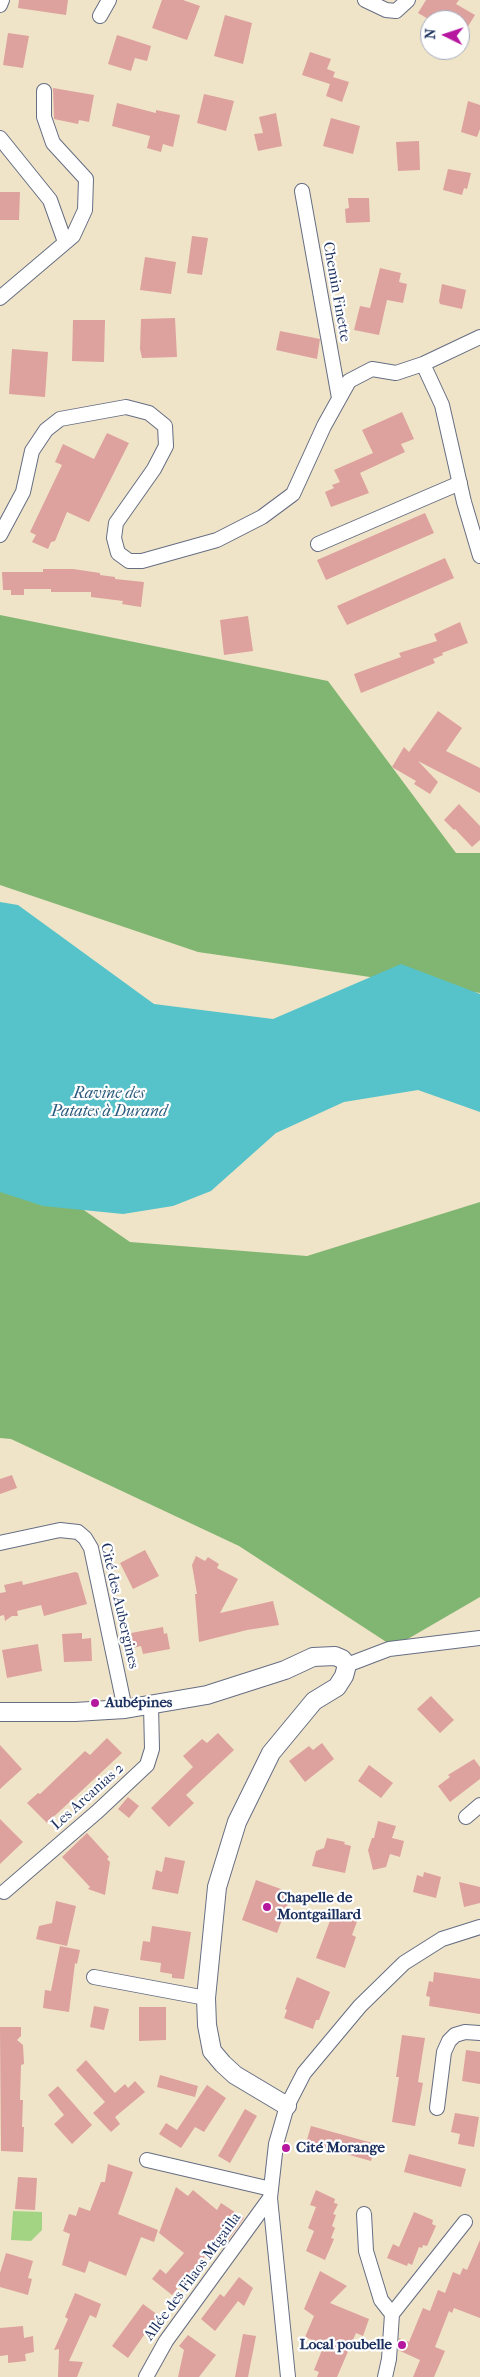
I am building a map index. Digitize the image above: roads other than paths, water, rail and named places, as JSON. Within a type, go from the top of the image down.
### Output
[{"type":"street","points":[[0,5],[2,0]]},
{"type":"street","points":[[100,16],[109,0]]},
{"type":"street","points":[[365,0],[386,10],[396,11],[408,0]]},
{"type":"street","points":[[0,298],[73,236],[85,210],[86,178],[53,143],[44,118],[44,90]]},
{"type":"street","points":[[0,138],[50,200],[65,242]]},
{"type":"street","name":"Chemin Finette","points":[[302,191],[339,398]]},
{"type":"street","points":[[0,535],[23,492],[32,451],[46,430],[60,419],[126,408],[149,414],[165,426],[166,446],[154,469],[116,524],[114,538],[118,552],[129,561],[142,562],[217,540],[262,517],[293,494],[324,426],[349,381],[372,369],[396,373],[423,364],[480,337]]},
{"type":"street","points":[[423,364],[442,405],[460,483],[480,556]]},
{"type":"street","points":[[318,544],[460,483]]},
{"type":"street","name":"Cité des Aubergines","points":[[0,1543],[60,1530],[78,1532],[85,1538],[91,1548],[126,1709]]},
{"type":"street","points":[[347,1666],[389,1649],[430,1642],[480,1638]]},
{"type":"street","points":[[2,1714],[126,1709],[207,1695],[285,1670],[312,1656],[335,1656],[342,1659],[347,1666]]},
{"type":"street","points":[[288,2106],[235,2075],[212,2051],[207,2025],[206,1998],[217,1887],[237,1822],[270,1754],[314,1701],[337,1687],[344,1676],[347,1666]]},
{"type":"street","name":"Les Arcanias 2","points":[[4,1892],[148,1765],[152,1749],[150,1705]]},
{"type":"street","points":[[466,1817],[480,1805]]},
{"type":"street","points":[[288,2377],[271,2194],[276,2144],[288,2106],[304,2073],[360,2006],[404,1963],[442,1939],[480,1926]]},
{"type":"street","points":[[94,1977],[206,1998]]},
{"type":"street","points":[[436,2108],[444,2052],[449,2041],[455,2035],[465,2032],[480,2033]]},
{"type":"street","points":[[147,2160],[271,2194]]},
{"type":"street","name":"Allée des Filaos Mtgailla","points":[[146,2377],[166,2341],[271,2194]]},
{"type":"street","points":[[364,2214],[366,2251],[382,2300],[392,2314]]},
{"type":"street","points":[[385,2377],[389,2359],[392,2314],[465,2222]]},
{"type":"water","name":"Ravine des Patates à Durand","points":[[0,902],[18,905],[154,1004],[273,1019],[401,964],[480,994],[480,1112],[418,1090],[344,1102],[276,1133],[211,1191],[173,1206],[123,1214],[43,1206],[0,1192]]},
{"type":"place","name":"Aubépines","points":[[95,1703]]},
{"type":"place","name":"Chapelle de Montgaillard","points":[[267,1907]]},
{"type":"place","name":"Cité Morange","points":[[286,2148]]},
{"type":"place","name":"Local poubelle","points":[[402,2345]]}]
